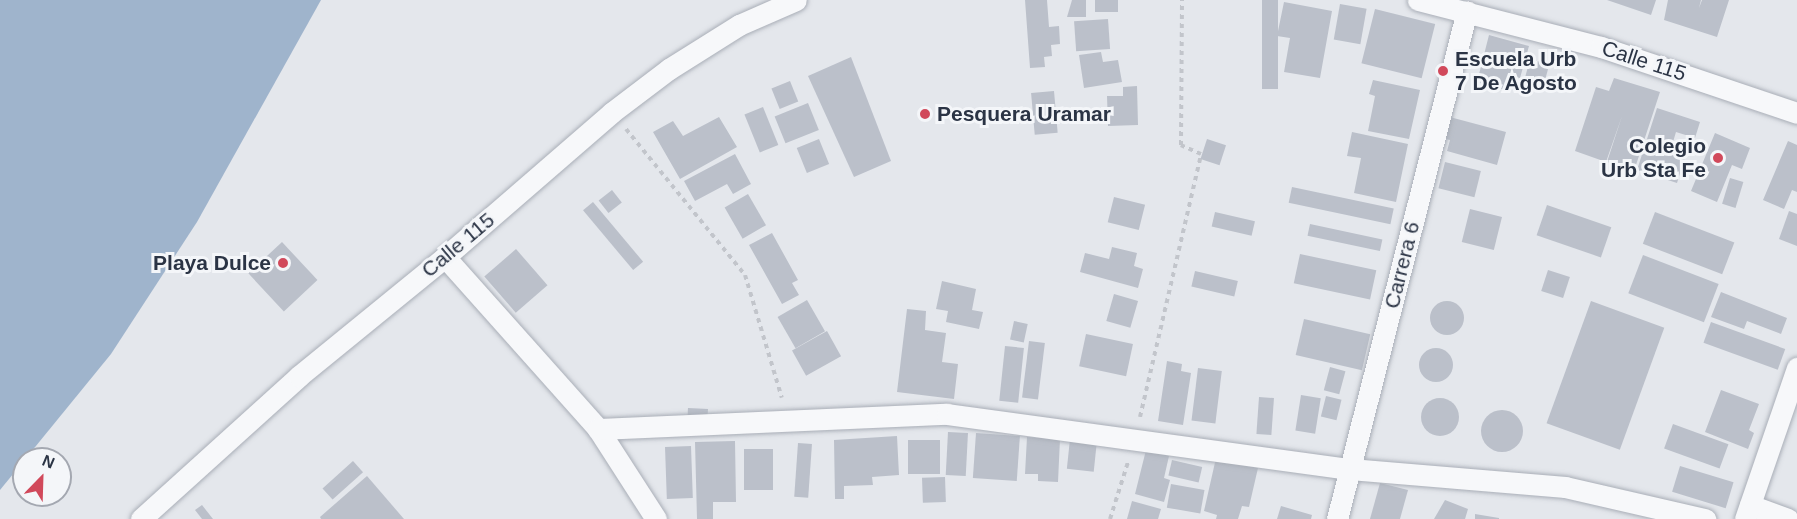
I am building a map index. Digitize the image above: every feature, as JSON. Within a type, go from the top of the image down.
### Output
[{"type":"street","name":"Calle 115","points":[[141,519],[299,376],[445,257],[611,113],[669,69],[739,25],[796,0]]},
{"type":"street","name":"Calle 115","points":[[1418,0],[1600,47],[1797,113]]},
{"type":"street","name":"Carrera 6","points":[[1337,519],[1467,11]]},
{"type":"street","points":[[445,257],[598,429],[656,519]]},
{"type":"street","points":[[1788,519],[1747,512],[1797,368]]},
{"type":"street","points":[[598,429],[790,423],[947,414],[1350,469],[1565,488],[1705,519]]},
{"type":"path","points":[[1110,519],[1135,440],[1201,154],[1181,145],[1182,0]]},
{"type":"path","points":[[611,113],[662,169],[745,275],[790,423]]},
{"type":"water","points":[[0,0],[321,0],[197,222],[111,354],[35,447],[12,447],[12,475],[0,490]]},
{"type":"building","points":[[1025,0],[1047,0],[1049,27],[1059,26],[1060,44],[1051,45],[1052,56],[1044,57],[1045,67],[1030,68]]},
{"type":"building","points":[[1072,0],[1086,0],[1086,17],[1067,17]]},
{"type":"building","points":[[1095,0],[1118,0],[1118,12],[1095,12]]},
{"type":"building","points":[[1262,0],[1278,0],[1278,89],[1262,89]]},
{"type":"building","points":[[1607,0],[1656,0],[1651,15]]},
{"type":"building","points":[[1668,0],[1701,0],[1699,8],[1702,0],[1729,0],[1717,37],[1664,20]]},
{"type":"building","points":[[1284,2],[1332,11],[1320,78],[1284,72],[1290,38],[1277,36]]},
{"type":"building","points":[[1340,4],[1367,9],[1360,44],[1334,39]]},
{"type":"building","points":[[1375,9],[1435,24],[1422,78],[1361,63]]},
{"type":"building","points":[[1108,19],[1110,49],[1076,51],[1074,21]]},
{"type":"building","points":[[1489,35],[1529,46],[1520,78],[1509,75],[1505,90],[1477,82]]},
{"type":"building","points":[[1101,52],[1103,62],[1118,60],[1122,82],[1084,88],[1079,55]]},
{"type":"building","points":[[851,57],[891,161],[854,177],[808,76]]},
{"type":"building","points":[[1530,59],[1549,64],[1543,87],[1524,82]]},
{"type":"building","points":[[1614,78],[1660,92],[1634,171],[1607,162],[1622,116],[1606,162],[1575,151],[1596,87],[1609,91]]},
{"type":"building","points":[[1373,80],[1420,90],[1409,139],[1368,131],[1375,96],[1369,94]]},
{"type":"building","points":[[790,81],[798,101],[780,109],[771,88]]},
{"type":"building","points":[[1137,86],[1138,125],[1108,126],[1107,96],[1123,96],[1123,87]]},
{"type":"building","points":[[1054,91],[1058,133],[1035,135],[1031,93]]},
{"type":"building","points":[[808,103],[819,130],[785,143],[775,116]]},
{"type":"building","points":[[763,107],[778,145],[760,153],[744,114]]},
{"type":"building","points":[[1657,108],[1700,122],[1695,138],[1676,132],[1670,152],[1685,157],[1677,183],[1637,170]]},
{"type":"building","points":[[1446,116],[1506,132],[1497,165],[1447,151],[1450,140],[1440,138]]},
{"type":"building","points":[[719,117],[737,147],[680,179],[653,132],[673,121],[683,136]]},
{"type":"building","points":[[1352,132],[1408,144],[1396,202],[1354,193],[1361,158],[1347,156]]},
{"type":"building","points":[[1715,133],[1750,148],[1742,169],[1732,165],[1717,202],[1691,191]]},
{"type":"building","points":[[819,139],[829,164],[807,173],[797,148]]},
{"type":"building","points":[[1207,139],[1226,145],[1220,165],[1201,159]]},
{"type":"building","points":[[1788,141],[1797,145],[1797,192],[1792,190],[1784,209],[1763,200]]},
{"type":"building","points":[[735,154],[751,184],[733,194],[727,184],[695,201],[684,181]]},
{"type":"building","points":[[1445,162],[1481,171],[1474,197],[1438,188]]},
{"type":"building","points":[[1730,178],[1743,182],[1735,208],[1722,204]]},
{"type":"building","points":[[1292,187],[1394,209],[1390,224],[1289,203]]},
{"type":"building","points":[[612,190],[622,203],[608,213],[599,200]]},
{"type":"building","points":[[748,194],[766,225],[743,239],[725,208]]},
{"type":"building","points":[[1114,197],[1145,205],[1139,230],[1108,222]]},
{"type":"building","points":[[593,202],[643,262],[633,270],[583,210]]},
{"type":"building","points":[[1547,205],[1611,227],[1601,257],[1537,235]]},
{"type":"building","points":[[1470,209],[1502,217],[1494,250],[1462,242]]},
{"type":"building","points":[[1789,211],[1797,214],[1797,246],[1779,239]]},
{"type":"building","points":[[1215,212],[1255,221],[1252,236],[1212,227]]},
{"type":"building","points":[[1655,212],[1734,242],[1722,274],[1643,244]]},
{"type":"building","points":[[1310,224],[1382,239],[1380,251],[1308,236]]},
{"type":"building","points":[[772,233],[798,280],[792,283],[799,295],[782,304],[749,245]]},
{"type":"building","points":[[282,242],[317,280],[284,311],[248,273]]},
{"type":"building","points":[[1112,247],[1137,253],[1134,266],[1143,269],[1138,288],[1080,272],[1085,253],[1109,259]]},
{"type":"building","points":[[516,249],[547,285],[516,313],[484,277]]},
{"type":"building","points":[[1300,254],[1376,270],[1370,300],[1294,283]]},
{"type":"building","points":[[1643,255],[1719,284],[1704,322],[1628,293]]},
{"type":"building","points":[[1548,270],[1570,277],[1563,298],[1541,291]]},
{"type":"building","points":[[1195,271],[1238,281],[1234,296],[1191,287]]},
{"type":"building","points":[[942,281],[976,289],[972,310],[983,312],[979,329],[946,322],[948,311],[936,309]]},
{"type":"building","points":[[1721,292],[1787,318],[1781,334],[1747,321],[1744,329],[1711,317]]},
{"type":"building","points":[[1114,294],[1138,301],[1130,328],[1106,321]]},
{"type":"building","points":[[807,300],[825,331],[796,348],[778,317]]},
{"type":"building","points":[[1447,301],[1459,306],[1464,318],[1459,330],[1447,335],[1435,330],[1430,318],[1435,306]]},
{"type":"building","points":[[1591,301],[1664,328],[1620,450],[1547,423]]},
{"type":"building","points":[[907,309],[926,311],[925,330],[946,333],[942,362],[958,364],[954,399],[897,392]]},
{"type":"building","points":[[1304,319],[1370,334],[1362,370],[1296,355]]},
{"type":"building","points":[[1014,321],[1028,324],[1024,342],[1010,340]]},
{"type":"building","points":[[1711,322],[1785,349],[1778,370],[1703,343]]},
{"type":"building","points":[[827,331],[841,356],[806,376],[792,350]]},
{"type":"building","points":[[1086,334],[1133,344],[1126,376],[1079,366]]},
{"type":"building","points":[[1029,341],[1045,343],[1038,400],[1022,398]]},
{"type":"building","points":[[1005,346],[1024,348],[1018,403],[999,401]]},
{"type":"building","points":[[1436,348],[1448,353],[1453,365],[1448,377],[1436,382],[1424,377],[1419,365],[1424,353]]},
{"type":"building","points":[[1167,361],[1182,364],[1181,371],[1191,373],[1183,425],[1158,421]]},
{"type":"building","points":[[1330,367],[1345,371],[1339,394],[1324,390]]},
{"type":"building","points":[[1198,368],[1222,371],[1215,424],[1192,421]]},
{"type":"building","points":[[1721,390],[1759,404],[1749,430],[1754,433],[1748,449],[1705,432]]},
{"type":"building","points":[[1301,395],[1321,398],[1315,434],[1295,431]]},
{"type":"building","points":[[1326,396],[1342,400],[1336,420],[1321,416]]},
{"type":"building","points":[[1259,397],[1274,398],[1271,435],[1256,434]]},
{"type":"building","points":[[1440,398],[1454,403],[1459,417],[1454,431],[1440,436],[1426,431],[1421,417],[1426,403]]},
{"type":"building","points":[[688,408],[708,409],[707,419],[687,418]]},
{"type":"building","points":[[1502,410],[1510,411],[1517,416],[1522,423],[1522,439],[1517,446],[1510,451],[1502,452],[1494,451],[1487,446],[1482,439],[1481,431],[1482,423],[1487,416],[1494,411]]},
{"type":"building","points":[[1673,424],[1728,444],[1720,469],[1664,448]]},
{"type":"building","points":[[948,432],[968,433],[966,476],[946,475]]},
{"type":"building","points":[[976,433],[1020,436],[1017,481],[973,478]]},
{"type":"building","points":[[897,436],[899,475],[872,477],[873,485],[844,486],[844,499],[835,499],[834,440]]},
{"type":"building","points":[[1027,437],[1060,439],[1058,482],[1038,481],[1038,474],[1025,474]]},
{"type":"building","points":[[1070,439],[1097,442],[1094,472],[1067,469]]},
{"type":"building","points":[[908,440],[940,440],[940,474],[908,474]]},
{"type":"building","points":[[735,441],[736,502],[713,502],[713,519],[697,519],[695,442]]},
{"type":"building","points":[[798,443],[812,444],[808,498],[794,497]]},
{"type":"building","points":[[691,446],[693,498],[667,499],[665,447]]},
{"type":"building","points":[[744,449],[773,449],[773,490],[744,490]]},
{"type":"building","points":[[1146,450],[1169,456],[1164,478],[1170,480],[1164,502],[1135,494]]},
{"type":"building","points":[[1216,458],[1258,468],[1249,507],[1242,506],[1238,519],[1216,519],[1217,515],[1204,511]]},
{"type":"building","points":[[1172,460],[1202,467],[1199,483],[1168,476]]},
{"type":"building","points":[[353,461],[363,472],[333,500],[323,488]]},
{"type":"building","points":[[1680,466],[1734,482],[1726,508],[1672,492]]},
{"type":"building","points":[[367,476],[404,519],[321,519],[320,517]]},
{"type":"building","points":[[945,477],[946,502],[923,503],[922,478]]},
{"type":"building","points":[[1380,483],[1408,490],[1400,519],[1370,519]]},
{"type":"building","points":[[1171,484],[1204,490],[1200,514],[1167,508]]},
{"type":"building","points":[[1445,500],[1468,509],[1465,519],[1434,519]]},
{"type":"building","points":[[1132,501],[1161,509],[1158,519],[1127,519]]},
{"type":"building","points":[[202,505],[213,519],[202,519],[195,510]]},
{"type":"building","points":[[1281,506],[1312,515],[1311,519],[1277,519]]},
{"type":"building","points":[[1475,514],[1499,518],[1499,519],[1475,519]]},
{"type":"place","name":"Escuela Urb 7 De Agosto","points":[[1443,71]]},
{"type":"place","name":"Pesquera Uramar","points":[[925,114]]},
{"type":"place","name":"Colegio Urb Sta Fe","points":[[1718,158]]},
{"type":"place","name":"Playa Dulce","points":[[283,263]]}]
